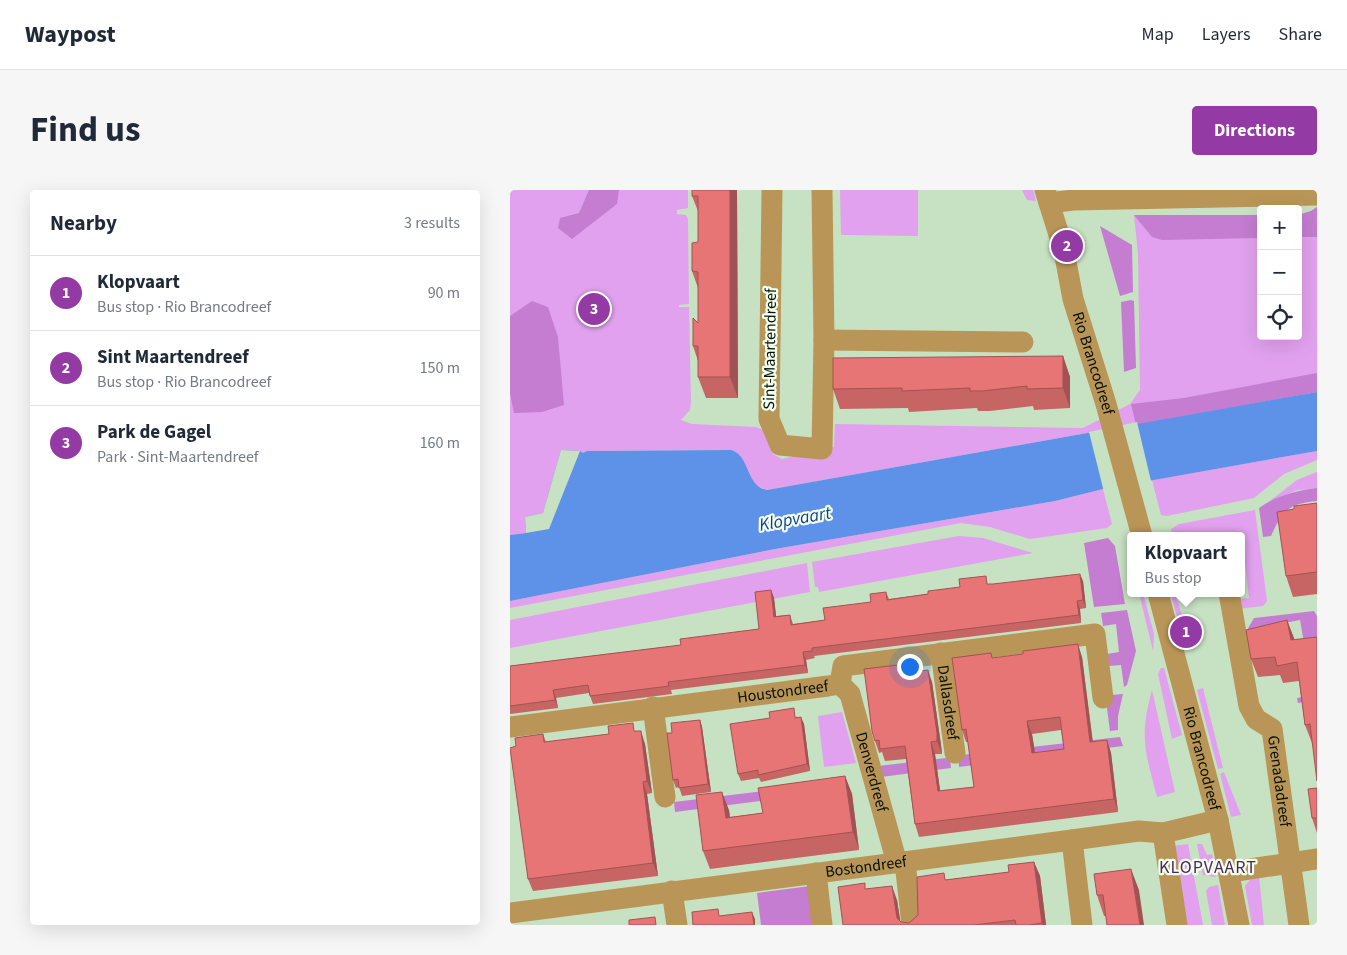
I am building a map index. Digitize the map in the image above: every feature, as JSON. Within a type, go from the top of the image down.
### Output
[{"type":"street","name":"Sint-Maartendreef","points":[[772,190],[769,419],[780,445],[822,448],[824,340],[822,190]]},
{"type":"street","points":[[1047,196],[1073,200],[1304,193]]},
{"type":"street","name":"Rio Brancodreef","points":[[1047,196],[1064,251],[1073,299],[1112,426],[1127,487],[1141,532]]},
{"type":"street","points":[[824,340],[1023,342]]},
{"type":"street","name":"Rio Brancodreef","points":[[1159,597],[1218,820],[1230,872],[1239,925]]},
{"type":"street","name":"Grenadadreef","points":[[1230,597],[1249,706],[1256,718],[1272,729],[1298,925]]},
{"type":"street","name":"Houstondreef","points":[[510,727],[840,684],[842,666],[1094,634],[1103,698]]},
{"type":"street","name":"Dallasdreef","points":[[941,653],[955,753]]},
{"type":"street","name":"Denverdreef","points":[[840,684],[850,694],[901,862],[912,925]]},
{"type":"street","points":[[653,707],[665,797]]},
{"type":"street","name":"Bostondreef","points":[[512,911],[1072,840],[1139,832],[1163,833],[1218,820]]},
{"type":"street","points":[[1163,833],[1176,925]]},
{"type":"street","points":[[1072,840],[1082,925]]},
{"type":"street","points":[[1230,872],[1317,859]]},
{"type":"street","points":[[816,873],[822,925]]},
{"type":"street","points":[[672,890],[676,925]]},
{"type":"shaded area","points":[[510,190],[688,190],[688,208],[677,210],[677,214],[686,215],[688,219],[689,304],[679,305],[679,307],[689,307],[691,402],[690,410],[681,420],[692,424],[756,427],[763,430],[773,454],[782,459],[834,447],[835,424],[1083,428],[1130,404],[1140,390],[1138,254],[1134,215],[1257,215],[1257,340],[1302,340],[1302,214],[1317,207],[1317,392],[767,490],[757,486],[731,450],[587,451],[584,453],[561,450],[543,513],[526,533],[510,535]]},
{"type":"shaded area","points":[[589,190],[619,190],[617,204],[572,239],[558,228],[560,218],[579,213]]},
{"type":"shaded area","points":[[840,190],[918,190],[918,236],[841,235]]},
{"type":"shaded area","points":[[1022,190],[1033,190],[1036,201],[1027,200]]},
{"type":"shaded area","points":[[1317,207],[1317,237],[1302,237],[1302,214]]},
{"type":"shaded area","points":[[1134,215],[1257,215],[1257,238],[1162,240],[1152,237]]},
{"type":"shaded area","points":[[1100,226],[1132,245],[1133,292],[1120,296]]},
{"type":"shaded area","points":[[532,301],[548,307],[558,337],[564,405],[542,412],[514,413],[510,393],[510,316]]},
{"type":"shaded area","points":[[1134,301],[1136,368],[1124,372],[1121,302]]},
{"type":"shaded area","points":[[1317,373],[1317,392],[1136,425],[1131,404],[1184,398]]},
{"type":"shaded area","points":[[1317,451],[1317,460],[1284,474],[1254,498],[1167,516],[1161,515],[1152,480]]},
{"type":"shaded area","points":[[1317,472],[1317,488],[1297,490],[1267,503],[1297,480]]},
{"type":"shaded area","points":[[1317,488],[1317,501],[1299,504],[1288,510],[1279,520],[1271,536],[1263,537],[1259,508],[1287,494]]},
{"type":"shaded area","points":[[1103,489],[1112,524],[1107,528],[1030,539],[990,527],[961,523],[510,608],[510,601],[775,549],[1055,501]]},
{"type":"shaded area","points":[[1255,510],[1267,601],[1263,606],[1238,609],[1238,599],[1249,598],[1245,564],[1245,532],[1171,532],[1171,529],[1179,524]]},
{"type":"shaded area","points":[[959,536],[983,538],[1033,553],[819,592],[818,587],[815,587],[812,562]]},
{"type":"shaded area","points":[[1108,538],[1115,546],[1125,604],[1094,607],[1084,543]]},
{"type":"shaded area","points":[[807,563],[810,592],[510,648],[510,620]]},
{"type":"shaded area","points":[[1140,597],[1144,597],[1154,634],[1153,651]]},
{"type":"shaded area","points":[[1171,597],[1176,597],[1186,628],[1181,630]]},
{"type":"shaded area","points":[[1127,610],[1136,651],[1127,685],[1124,687],[1121,665],[1108,666],[1107,654],[1119,652],[1116,624],[1103,626],[1101,613]]},
{"type":"shaded area","points":[[1314,611],[1317,616],[1317,700],[1298,703],[1297,698],[1313,695],[1300,620],[1247,630],[1254,618]]},
{"type":"shaded area","points":[[1161,668],[1164,668],[1182,735],[1172,739],[1158,674]]},
{"type":"shaded area","points":[[1203,688],[1223,768],[1218,769],[1197,690]]},
{"type":"shaded area","points":[[1152,690],[1175,792],[1157,797],[1145,744],[1146,720]]},
{"type":"shaded area","points":[[1123,694],[1118,716],[1118,730],[1110,731],[1106,701],[1111,695]]},
{"type":"shaded area","points":[[842,712],[856,763],[824,767],[818,716]]},
{"type":"shaded area","points":[[1120,737],[1123,746],[959,767],[958,757],[962,755]]},
{"type":"shaded area","points":[[950,758],[951,768],[881,777],[878,766]]},
{"type":"shaded area","points":[[1224,772],[1241,815],[1231,817],[1220,774]]},
{"type":"shaded area","points":[[813,785],[814,794],[675,812],[674,802]]},
{"type":"shaded area","points":[[1188,844],[1203,925],[1187,925],[1174,846]]},
{"type":"shaded area","points":[[1197,844],[1202,844],[1207,855],[1212,854],[1217,875],[1215,877],[1203,875]]},
{"type":"shaded area","points":[[1254,875],[1259,876],[1264,925],[1252,925],[1245,886]]},
{"type":"shaded area","points":[[1218,885],[1225,925],[1212,925],[1206,891],[1209,887]]},
{"type":"shaded area","points":[[810,886],[815,925],[761,925],[757,893]]},
{"type":"water","points":[[1317,392],[1317,451],[1103,489],[1055,501],[775,549],[510,601],[510,535],[526,533],[525,517],[543,513],[561,450],[580,451],[583,453],[587,451],[731,450],[742,458],[755,483],[760,488],[767,490]]},
{"type":"pier","points":[[1137,422],[1151,481],[1104,492],[1089,432]]},
{"type":"pier","points":[[561,450],[580,451],[549,529],[526,533],[525,517],[543,513]]},
{"type":"building","points":[[692,190],[730,190],[730,377],[698,377],[698,346],[693,346],[693,318],[698,323],[698,272],[692,271],[692,243],[698,242],[698,196],[692,196]]},
{"type":"building","points":[[1063,356],[1063,388],[1027,389],[1027,386],[982,391],[970,391],[970,388],[902,391],[902,388],[833,389],[833,358]]},
{"type":"building","points":[[1317,503],[1317,572],[1286,576],[1277,512],[1294,509],[1294,506]]},
{"type":"building","points":[[1080,574],[1083,600],[1077,601],[1079,615],[812,648],[812,651],[803,652],[805,665],[668,682],[669,686],[590,696],[588,685],[553,690],[555,700],[510,706],[510,666],[681,645],[680,639],[759,629],[755,592],[771,590],[774,617],[790,615],[791,625],[825,620],[823,608],[871,602],[870,594],[886,592],[887,600],[928,594],[928,591],[960,587],[959,579],[986,576],[987,584],[993,584]]},
{"type":"building","points":[[1287,620],[1291,640],[1317,637],[1317,781],[1310,724],[1305,725],[1297,662],[1277,666],[1275,657],[1251,659],[1246,630]]},
{"type":"building","points":[[1078,644],[1090,742],[1107,740],[1114,799],[915,824],[905,746],[880,749],[879,740],[875,741],[864,669],[898,665],[900,674],[928,670],[937,733],[937,741],[931,742],[938,791],[974,787],[966,729],[962,730],[952,658],[991,653],[992,658],[1023,654],[1023,651]],"holes":[[[1060,717],[1064,749],[1032,753],[1027,721]]]},
{"type":"building","points":[[794,708],[795,718],[801,717],[807,764],[758,775],[758,770],[738,774],[730,724],[770,718],[769,712]]},
{"type":"building","points":[[700,720],[708,784],[679,788],[678,779],[673,780],[667,733],[672,733],[671,723]]},
{"type":"building","points":[[633,723],[634,731],[641,731],[647,781],[643,782],[653,863],[528,879],[510,748],[516,746],[515,738],[543,734],[544,742],[609,734],[608,726]]},
{"type":"building","points":[[845,776],[853,832],[703,851],[696,795],[722,792],[726,818],[763,813],[758,788]]},
{"type":"building","points":[[1317,788],[1317,818],[1312,818],[1308,789]]},
{"type":"building","points":[[1034,862],[1042,923],[1016,925],[1015,920],[974,925],[843,925],[838,887],[865,883],[865,889],[892,886],[897,918],[901,922],[909,923],[918,915],[917,877],[944,873],[945,880],[1009,872],[1008,865]]},
{"type":"building","points":[[1131,869],[1140,925],[1107,925],[1103,895],[1097,895],[1094,874]]},
{"type":"building","points":[[718,909],[719,916],[752,912],[754,925],[693,925],[692,912]]},
{"type":"building","points":[[655,917],[656,925],[629,925],[629,920]]},
{"type":"place","name":"Sint Maartendreef","points":[[1067,246]]},
{"type":"place","name":"Park de Gagel","points":[[594,309]]},
{"type":"place","name":"Klopvaart","points":[[1186,632]]},
{"type":"district","name":"KLOPVAART","points":[[1208,867]]}]
